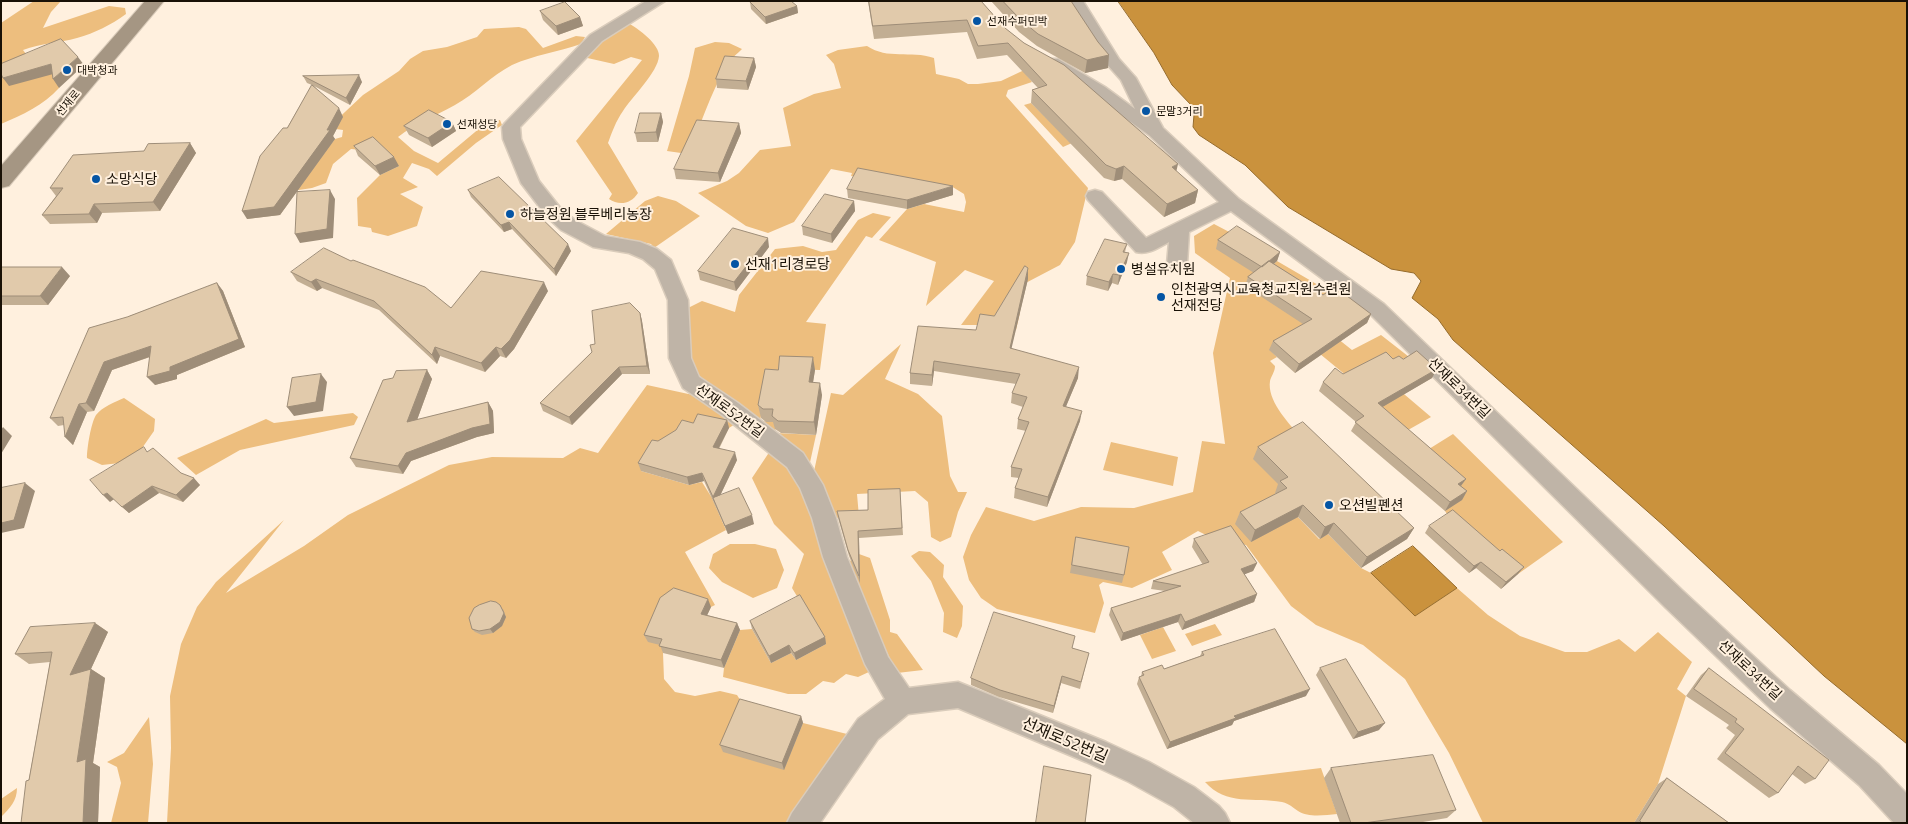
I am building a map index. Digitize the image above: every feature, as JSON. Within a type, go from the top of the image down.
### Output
[{"type":"street","name":"선재로","points":[[1,182],[155,1]]},
{"type":"street","name":"선재로52번길","points":[[658,1],[596,38],[511,127],[512,139],[530,183],[555,214],[568,225],[600,242],[633,247],[650,254],[664,265],[678,300],[680,358],[691,382],[795,460],[814,493],[835,557],[878,664],[902,702],[958,695],[1096,752],[1139,772],[1184,797],[1209,816],[1215,823]]},
{"type":"street","points":[[1075,1],[1113,62],[1128,78],[1155,131]]},
{"type":"street","name":"선재로34번길","points":[[1038,55],[1099,91],[1155,131],[1232,203],[1377,309],[1674,599],[1780,699],[1869,775],[1907,814]]},
{"type":"street","points":[[1099,91],[1128,78]]},
{"type":"street","points":[[1095,196],[1143,247],[1232,203]]},
{"type":"street","points":[[1177,264],[1180,229]]},
{"type":"street","points":[[802,823],[868,729],[902,702]]},
{"type":"shaded area","points":[[34,1],[61,1],[51,12],[43,28],[109,6],[125,8],[126,14],[115,22],[84,36],[23,50],[29,58],[57,73],[59,88],[40,104],[1,124],[1,23]]},
{"type":"shaded area","points":[[1118,1],[1907,1],[1907,744],[1824,676],[1664,526],[1453,340],[1438,319],[1412,298],[1421,281],[1414,273],[1391,269],[1288,207],[1245,165],[1199,135],[1193,127],[1194,115],[1191,105],[1172,85],[1154,53]]},
{"type":"shaded area","points":[[628,23],[652,42],[659,56],[650,77],[621,115],[608,143],[638,193],[628,202],[617,203],[609,199],[612,194],[576,141],[642,60],[631,57],[614,64],[583,57],[597,42]]},
{"type":"shaded area","points":[[519,27],[526,29],[543,48],[576,36],[585,37],[581,44],[512,65],[462,101],[398,137],[414,151],[438,163],[487,122],[500,120],[502,125],[476,143],[437,176],[429,169],[412,163],[403,178],[418,187],[400,194],[423,207],[417,226],[388,236],[372,232],[371,228],[358,226],[357,198],[380,175],[399,166],[362,150],[351,149],[333,164],[326,183],[312,188],[292,191],[335,139],[342,137],[343,130],[328,128],[363,95],[399,71],[410,59],[423,51],[447,47],[477,37],[484,29]]},
{"type":"shaded area","points":[[715,42],[729,43],[742,49],[729,62],[720,77],[688,154],[667,151],[689,76],[695,48]]},
{"type":"shaded area","points":[[867,46],[883,53],[934,58],[936,74],[959,79],[968,84],[1001,81],[1039,63],[1026,74],[1032,82],[1008,90],[1006,96],[1088,188],[1075,242],[1060,265],[1018,287],[1006,308],[1020,313],[1016,330],[980,325],[961,325],[994,281],[965,270],[926,306],[936,262],[879,240],[907,209],[924,204],[964,212],[966,202],[964,194],[951,186],[911,187],[851,176],[852,173],[831,169],[794,222],[768,233],[746,226],[698,193],[727,181],[739,173],[760,150],[791,146],[783,108],[814,94],[841,88],[834,64],[826,55],[838,50]]},
{"type":"shaded area","points":[[1031,103],[1072,143],[1063,147],[1024,105]]},
{"type":"shaded area","points":[[658,196],[676,201],[700,216],[654,248],[651,244],[606,234],[645,201]]},
{"type":"shaded area","points":[[873,213],[891,217],[872,238],[866,236],[806,322],[826,324],[820,370],[783,369],[767,382],[760,421],[776,422],[775,433],[816,435],[809,467],[695,372],[688,359],[686,309],[702,301],[735,312],[739,295],[775,249],[803,246],[822,252],[836,250],[858,220]]},
{"type":"shaded area","points":[[1214,224],[1235,235],[1259,276],[1352,350],[1381,335],[1413,360],[1371,366],[1431,417],[1401,434],[1348,377],[1314,349],[1270,350],[1277,357],[1270,361],[1275,366],[1270,381],[1272,395],[1279,410],[1298,434],[1283,489],[1275,493],[1319,539],[1328,534],[1361,568],[1371,573],[1415,616],[1457,588],[1488,615],[1520,636],[1565,652],[1587,652],[1619,639],[1635,652],[1658,632],[1692,662],[1677,689],[1686,696],[1658,784],[1634,823],[1483,823],[1449,753],[1405,679],[1363,645],[1316,625],[1291,606],[1246,545],[1214,539],[1198,531],[1162,552],[1172,570],[1132,588],[1103,582],[1099,585],[1104,603],[1095,633],[997,609],[981,598],[969,580],[963,557],[971,535],[986,507],[1034,521],[1081,507],[1134,508],[1193,492],[1202,441],[1225,444],[1213,353],[1230,278],[1195,253],[1194,236]]},
{"type":"shaded area","points":[[1277,261],[1325,289],[1331,296],[1318,305],[1266,270]]},
{"type":"shaded area","points":[[901,344],[885,379],[918,394],[942,416],[950,476],[958,492],[967,492],[958,512],[951,537],[940,542],[931,537],[928,502],[915,491],[857,494],[859,517],[832,518],[811,485],[831,393],[843,395]]},
{"type":"shaded area","points":[[647,385],[693,395],[735,424],[729,428],[701,422],[641,471],[689,485],[702,482],[712,498],[726,530],[685,552],[715,605],[711,607],[677,596],[663,653],[664,679],[675,692],[695,696],[720,691],[737,695],[784,769],[803,723],[851,735],[792,823],[167,823],[171,748],[170,696],[181,644],[197,607],[216,582],[284,520],[226,593],[304,546],[348,515],[449,465],[492,457],[563,458],[580,448],[598,453]]},
{"type":"shaded area","points":[[124,398],[155,419],[154,431],[140,451],[120,463],[102,465],[87,458],[92,424],[96,415],[102,410]]},
{"type":"shaded area","points":[[353,413],[358,417],[354,425],[240,450],[196,475],[177,458],[266,419],[274,423]]},
{"type":"shaded area","points":[[1453,434],[1563,542],[1518,574],[1449,517],[1445,511],[1421,454]]},
{"type":"shaded area","points":[[1111,442],[1178,457],[1173,486],[1103,470]]},
{"type":"shaded area","points":[[770,451],[790,469],[809,500],[871,671],[858,677],[846,674],[834,683],[823,681],[806,694],[788,694],[723,677],[724,668],[740,630],[752,629],[771,663],[791,653],[796,660],[826,644],[792,588],[804,554],[774,524],[752,478]]},
{"type":"shaded area","points":[[730,544],[755,544],[776,549],[784,570],[777,588],[753,598],[722,582],[709,568],[713,554]]},
{"type":"shaded area","points":[[1413,546],[1457,588],[1415,616],[1371,573]]},
{"type":"shaded area","points":[[919,551],[930,552],[944,565],[943,577],[963,606],[962,626],[957,638],[943,632],[944,613],[931,581],[911,556]]},
{"type":"shaded area","points":[[859,554],[870,558],[890,620],[890,632],[897,634],[923,670],[897,673],[848,571],[850,561]]},
{"type":"shaded area","points":[[1215,624],[1222,635],[1192,646],[1185,634]]},
{"type":"shaded area","points":[[1163,627],[1176,651],[1152,659],[1140,635]]},
{"type":"shaded area","points":[[149,717],[153,764],[148,823],[111,823],[121,783],[117,767],[107,762],[124,753]]},
{"type":"shaded area","points":[[1321,768],[1337,814],[1307,815],[1282,802],[1231,798],[1213,790],[1205,782]]},
{"type":"shaded area","points":[[17,788],[14,801],[1,817],[1,799]]},
{"type":"building","points":[[751,1],[791,1],[797,6],[765,17]]},
{"type":"building","points":[[869,1],[981,1],[1005,28],[1024,43],[1064,65],[1178,164],[1172,167],[1198,190],[1167,204],[1124,166],[1116,169],[1106,165],[1032,90],[1047,85],[1008,43],[978,46],[967,20],[873,26]]},
{"type":"building","points":[[1003,1],[1071,1],[1098,42],[1109,55],[1087,60],[1038,34]]},
{"type":"building","points":[[565,2],[580,17],[556,26],[540,11]]},
{"type":"building","points":[[61,39],[78,57],[53,79],[51,64],[3,78],[1,64]]},
{"type":"building","points":[[725,56],[754,58],[746,81],[716,79]]},
{"type":"building","points":[[359,75],[346,98],[303,76]]},
{"type":"building","points":[[312,85],[339,108],[327,130],[330,130],[274,207],[242,211],[260,156],[283,128],[287,128]]},
{"type":"building","points":[[429,110],[452,122],[428,138],[404,126]]},
{"type":"building","points":[[640,113],[661,113],[656,132],[635,133]]},
{"type":"building","points":[[697,120],[739,123],[718,173],[674,169]]},
{"type":"building","points":[[373,137],[394,157],[375,166],[354,146]]},
{"type":"building","points":[[190,143],[153,202],[94,204],[89,214],[42,215],[63,188],[50,188],[73,155],[144,151],[148,144]]},
{"type":"building","points":[[858,168],[953,186],[907,200],[847,189]]},
{"type":"building","points":[[499,177],[568,244],[554,269],[509,222],[501,225],[468,190]]},
{"type":"building","points":[[330,190],[327,229],[295,234],[297,192]]},
{"type":"building","points":[[825,194],[854,201],[831,234],[802,226]]},
{"type":"building","points":[[1237,226],[1280,252],[1262,267],[1218,240]]},
{"type":"building","name":"선재1리경로당","points":[[733,228],[768,238],[734,282],[698,271]]},
{"type":"building","points":[[1105,239],[1127,244],[1123,252],[1129,253],[1119,275],[1113,274],[1109,282],[1087,276]]},
{"type":"building","points":[[324,248],[351,261],[353,260],[425,287],[451,308],[481,271],[544,282],[510,340],[501,349],[496,347],[481,363],[435,347],[432,355],[374,301],[316,279],[311,282],[291,272]]},
{"type":"building","points":[[1269,261],[1323,295],[1335,287],[1371,314],[1299,364],[1273,341],[1312,319],[1248,277]]},
{"type":"building","points":[[1025,266],[1028,268],[1010,348],[1079,367],[1063,406],[1082,411],[1048,497],[1015,488],[1022,469],[1011,467],[1029,422],[1018,419],[1027,397],[1012,393],[1020,374],[934,361],[932,375],[910,373],[918,326],[976,330],[980,314],[994,316]]},
{"type":"building","points":[[1,267],[62,267],[40,296],[1,296]]},
{"type":"building","points":[[217,283],[239,339],[170,367],[170,371],[147,377],[151,346],[104,362],[86,403],[79,404],[65,437],[63,417],[50,418],[89,328],[127,317]]},
{"type":"building","points":[[630,303],[640,313],[647,366],[619,367],[569,417],[540,403],[592,352],[590,345],[595,344],[592,311]]},
{"type":"building","points":[[1417,351],[1437,369],[1378,403],[1466,479],[1458,484],[1467,491],[1450,502],[1355,422],[1364,416],[1323,382],[1335,368],[1343,374],[1386,352],[1393,359],[1399,356],[1403,359]]},
{"type":"building","points":[[780,356],[813,357],[809,382],[820,383],[814,422],[778,421],[772,416],[773,409],[763,409],[758,405],[765,369],[778,370]]},
{"type":"building","points":[[427,370],[407,422],[488,402],[490,424],[472,428],[406,453],[398,466],[350,458],[383,380],[393,378],[396,371]]},
{"type":"building","points":[[321,374],[316,402],[287,407],[292,378]]},
{"type":"building","points":[[698,414],[727,420],[713,447],[735,452],[713,497],[702,473],[687,477],[638,463],[652,440],[658,441],[676,430],[682,420],[693,423]]},
{"type":"building","name":"오션빌펜션","points":[[1303,422],[1414,528],[1367,557],[1334,523],[1325,527],[1303,505],[1255,530],[1240,512],[1287,488],[1280,481],[1288,477],[1258,447]]},
{"type":"building","points":[[144,447],[147,452],[153,448],[181,473],[194,478],[176,495],[152,486],[122,507],[107,493],[103,495],[90,480]]},
{"type":"building","points":[[25,483],[14,520],[1,523],[1,488]]},
{"type":"building","points":[[739,488],[752,515],[725,526],[713,498]]},
{"type":"building","points":[[900,489],[902,528],[858,531],[859,576],[848,550],[837,511],[868,510],[868,490]]},
{"type":"building","points":[[1453,510],[1500,551],[1502,549],[1524,567],[1506,582],[1481,562],[1474,566],[1429,526]]},
{"type":"building","points":[[1231,526],[1257,563],[1241,569],[1257,594],[1185,622],[1181,614],[1123,633],[1111,608],[1181,586],[1153,581],[1209,562],[1194,539]]},
{"type":"building","points":[[1076,537],[1129,547],[1124,575],[1072,565]]},
{"type":"building","points":[[674,588],[708,599],[701,614],[737,623],[721,660],[659,646],[662,639],[644,635],[660,598]]},
{"type":"building","points":[[800,595],[825,637],[794,653],[789,645],[769,656],[750,621]]},
{"type":"building","points":[[491,601],[500,605],[504,613],[500,622],[490,629],[479,631],[472,629],[469,618],[474,608]]},
{"type":"building","points":[[994,612],[1075,636],[1072,648],[1089,653],[1081,682],[1062,676],[1054,706],[1000,690],[971,678]]},
{"type":"building","points":[[95,623],[70,675],[91,669],[77,762],[86,759],[83,823],[21,823],[26,781],[29,780],[52,652],[15,654],[30,627]]},
{"type":"building","points":[[1275,629],[1310,689],[1234,716],[1236,718],[1170,742],[1139,677],[1144,675],[1142,672],[1162,665],[1164,669],[1204,655],[1202,652]]},
{"type":"building","points":[[1346,659],[1385,723],[1358,732],[1320,668]]},
{"type":"building","points":[[1709,668],[1829,760],[1815,779],[1798,766],[1778,793],[1725,753],[1744,729],[1735,722],[1737,719],[1694,689]]},
{"type":"building","points":[[740,699],[801,716],[782,763],[720,745]]},
{"type":"building","points":[[1433,755],[1456,810],[1364,823],[1351,823],[1331,768]]},
{"type":"building","points":[[1044,766],[1091,775],[1085,823],[1036,823]]},
{"type":"building","points":[[1667,778],[1729,823],[1642,823],[1640,821]]},
{"type":"place","name":"선재수퍼민박","points":[[977,21]]},
{"type":"place","name":"대박청과","points":[[67,70]]},
{"type":"place","name":"문말3거리","points":[[1146,111]]},
{"type":"place","name":"선재성당","points":[[447,124]]},
{"type":"place","name":"소망식당","points":[[96,179]]},
{"type":"place","name":"하늘정원 블루베리농장","points":[[510,214]]},
{"type":"place","name":"선재1리경로당","points":[[735,264]]},
{"type":"place","name":"병설유치원","points":[[1121,269]]},
{"type":"place","name":"인천광역시교육청교직원수련원 선재전당","points":[[1161,297]]},
{"type":"place","name":"오션빌펜션","points":[[1329,505]]}]
